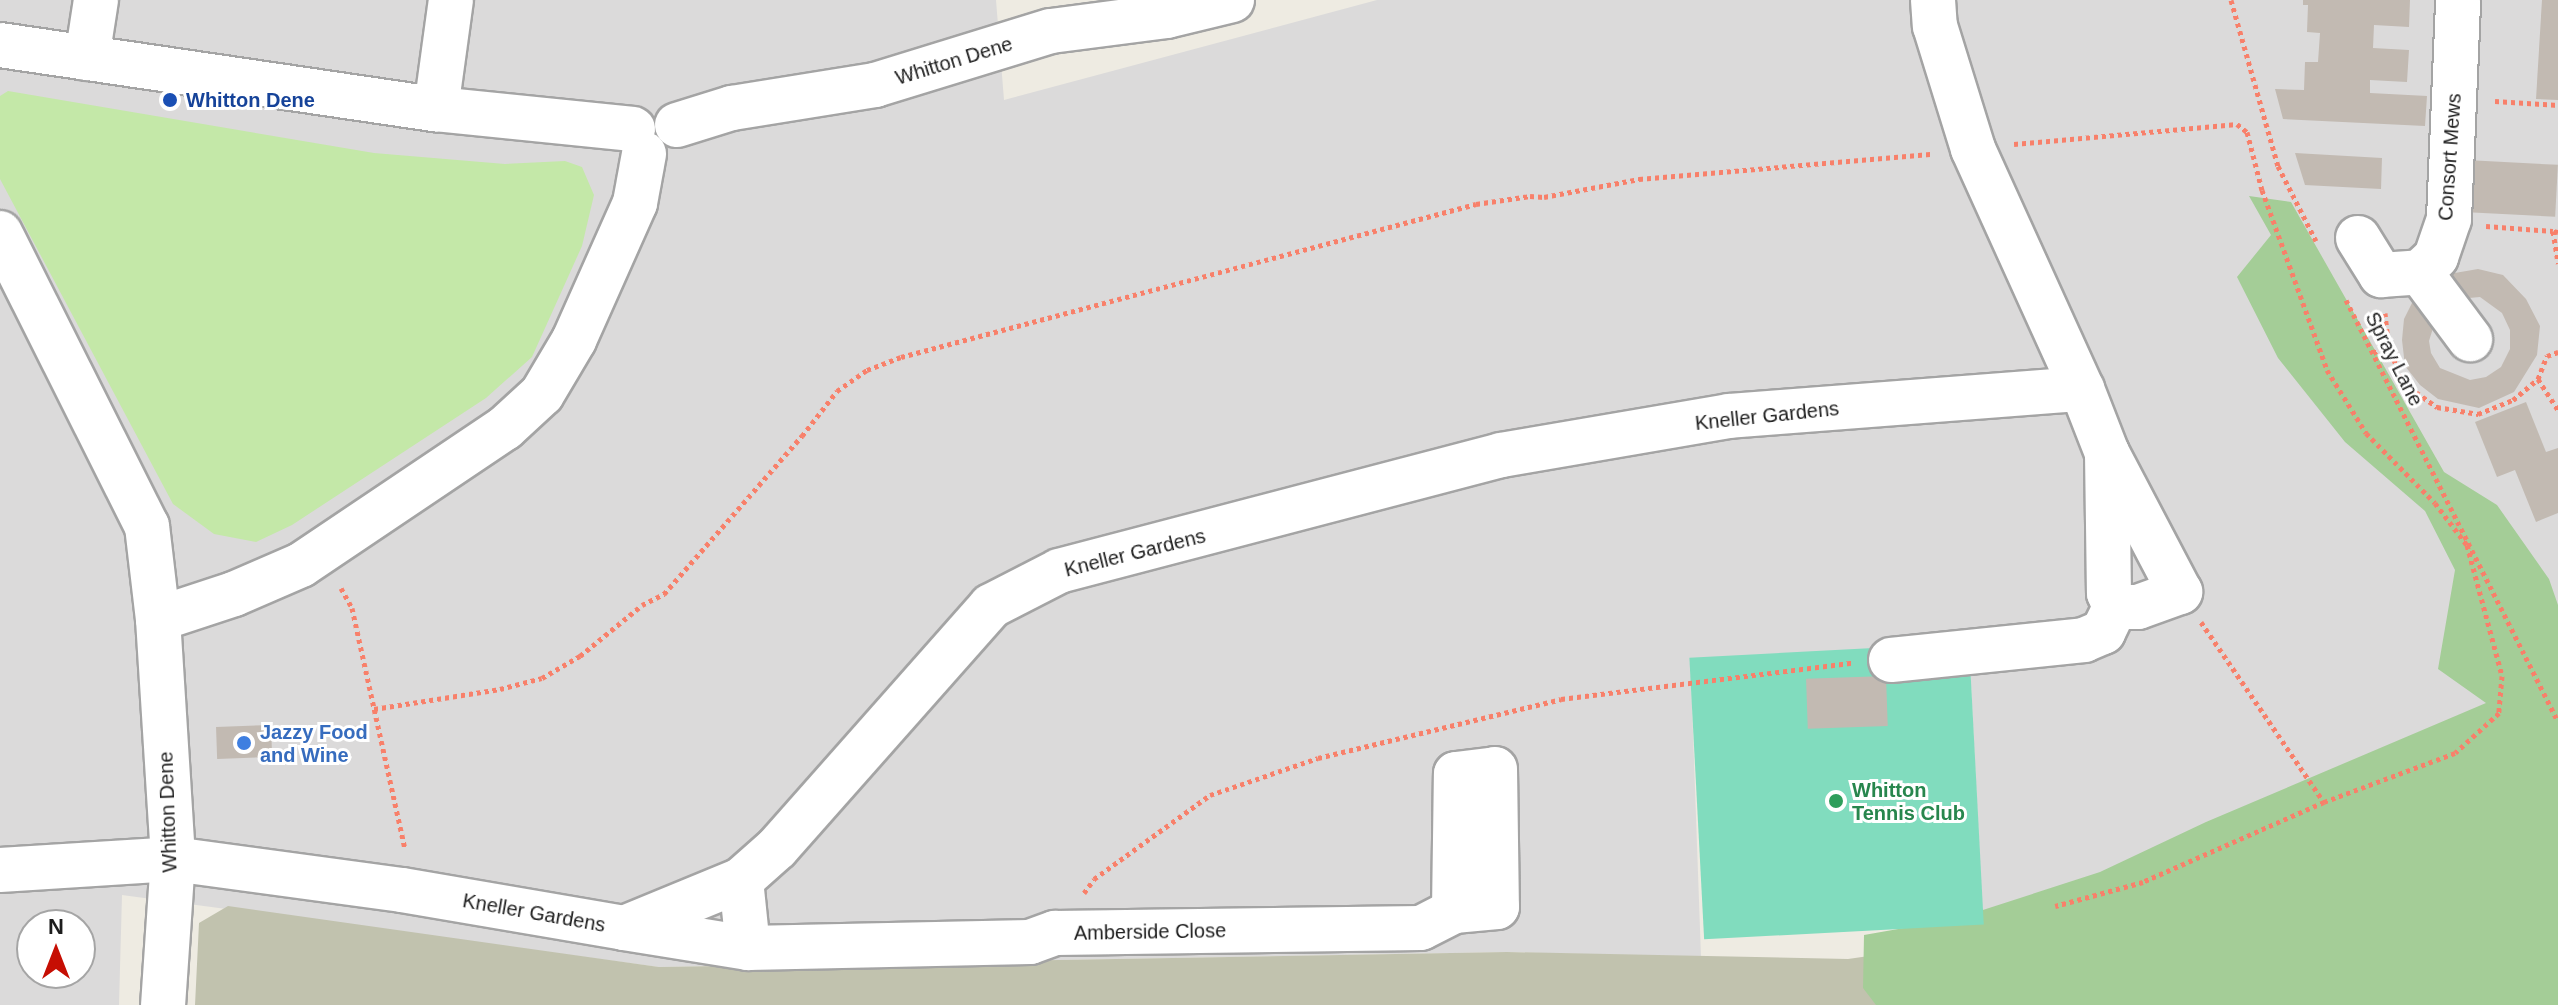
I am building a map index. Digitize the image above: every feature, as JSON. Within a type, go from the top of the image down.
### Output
[{"type":"street","points":[[87,58],[96,0]]},
{"type":"street","points":[[436,109],[451,0]]},
{"type":"street","name":"Whitton Dene","points":[[0,45],[638,141],[660,157],[674,148],[677,125],[732,108],[875,85],[1048,15],[1137,21],[1232,0]]},
{"type":"street","points":[[1933,0],[1935,26],[1973,149],[2082,389],[2107,453],[2180,592],[2138,607],[2115,607]]},
{"type":"street","name":"Consort Mews","points":[[2420,272],[2436,257],[2449,219],[2458,0]]},
{"type":"street","points":[[158,619],[234,594],[301,565],[505,428],[542,394],[574,340],[635,203],[638,141]]},
{"type":"street","points":[[2338,242],[2381,275],[2420,272],[2470,339]]},
{"type":"street","name":"Whitton Dene","points":[[3,247],[147,526],[158,619],[173,859],[163,1005]]},
{"type":"street","name":"Kneller Gardens","points":[[0,870],[173,859],[402,890],[624,928],[741,880],[777,848],[991,606],[1059,571],[1501,455],[1729,416],[2082,389]]},
{"type":"street","points":[[1891,660],[2084,640],[2103,632],[2115,607],[2109,593],[2107,453]]},
{"type":"street","points":[[741,880],[748,948]]},
{"type":"street","name":"Amberside Close","points":[[624,928],[748,948],[1030,942],[1055,933],[1421,928],[1454,911]]},
{"type":"path","points":[[2231,0],[2278,166],[2338,242]]},
{"type":"path","points":[[2454,99],[2558,105]]},
{"type":"path","points":[[374,709],[500,689],[542,678],[580,656],[642,605],[664,594],[762,484],[837,391],[867,370],[901,357],[1476,204],[1530,196],[1544,197],[1639,179],[2237,124],[2247,132],[2262,190],[2327,370],[2366,433],[2435,503],[2467,545],[2502,676],[2499,713],[2455,753],[2324,802],[2143,882],[2055,906]]},
{"type":"path","points":[[2449,219],[2473,225],[2556,232],[2558,264]]},
{"type":"path","name":"Spray Lane","points":[[2339,287],[2558,721]]},
{"type":"path","points":[[2373,353],[2388,344]]},
{"type":"path","points":[[2538,379],[2558,410]]},
{"type":"path","points":[[321,552],[352,608],[407,855],[402,890]]},
{"type":"path","points":[[2180,592],[2324,802]]},
{"type":"shaded area","points":[[0,0],[996,0],[1004,100],[1377,0],[2558,0],[2558,721],[1983,925],[1969,644],[1691,676],[1701,957],[1507,952],[659,967],[122,895],[119,1005],[0,1005]]},
{"type":"shaded area","points":[[228,906],[659,967],[1507,952],[1848,959],[1981,940],[2007,1005],[195,1005],[199,923]]},
{"type":"green space","points":[[8,91],[374,153],[505,164],[565,161],[582,167],[594,195],[582,246],[532,357],[486,398],[292,525],[256,542],[214,534],[173,504],[0,179],[0,96]]},
{"type":"green space","points":[[2249,196],[2291,202],[2444,472],[2497,505],[2549,579],[2558,605],[2558,1005],[1876,1005],[1863,988],[1864,935],[1955,919],[2100,872],[2206,822],[2486,703],[2438,669],[2455,570],[2425,511],[2345,442],[2278,358],[2237,277],[2271,235]]},
{"type":"green space","name":"Whitton Tennis Club","points":[[1969,643],[1984,925],[1704,939],[1689,658]]},
{"type":"building","points":[[2303,0],[2410,0],[2409,27],[2374,25],[2373,48],[2409,50],[2407,82],[2370,80],[2370,93],[2427,96],[2425,126],[2283,119],[2275,89],[2304,90],[2305,62],[2318,62],[2320,33],[2307,32],[2308,5],[2303,5]]},
{"type":"building","points":[[2542,0],[2558,0],[2558,100],[2536,99]]},
{"type":"building","points":[[2295,153],[2382,158],[2381,189],[2305,185]]},
{"type":"building","points":[[2466,160],[2558,165],[2555,217],[2463,212]]},
{"type":"building","points":[[2478,269],[2503,275],[2526,299],[2540,326],[2537,355],[2514,392],[2479,408],[2438,399],[2420,385],[2405,366],[2402,340],[2404,319],[2415,297],[2438,312],[2429,341],[2431,353],[2440,368],[2470,380],[2486,377],[2501,367],[2510,349],[2510,330],[2502,313],[2480,297],[2458,299],[2449,274]]},
{"type":"building","points":[[2526,402],[2546,452],[2558,448],[2558,513],[2536,522],[2515,470],[2497,477],[2475,422]]},
{"type":"building","name":"Whitton Tennis Club","points":[[1886,676],[1888,726],[1808,729],[1806,679]]},
{"type":"building","name":"Jazzy Food and Wine","points":[[271,725],[272,757],[217,759],[216,727]]},
{"type":"place","name":"Whitton Dene","points":[[170,100]]},
{"type":"place","name":"Jazzy Food and Wine","points":[[244,743]]},
{"type":"place","name":"Whitton Tennis Club","points":[[1836,801]]}]
